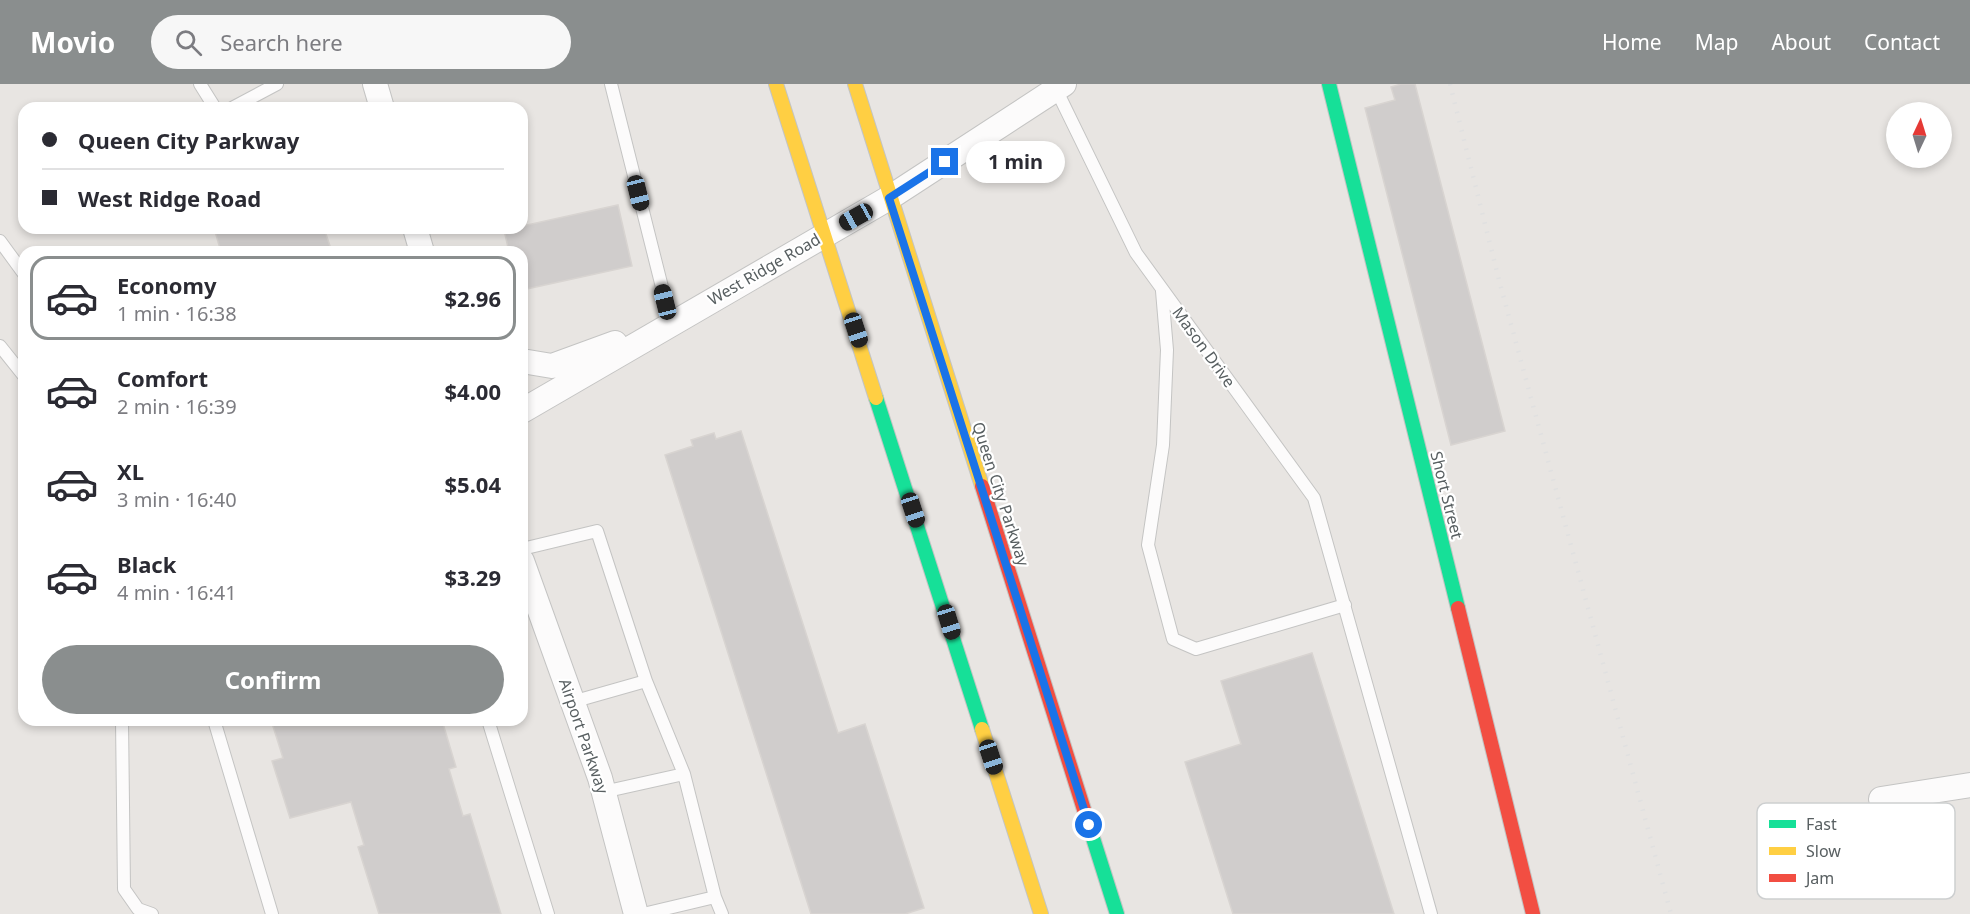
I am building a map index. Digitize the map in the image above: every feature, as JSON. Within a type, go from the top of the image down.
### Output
[{"type":"main road","points":[[776,84],[1041,914]]},
{"type":"main road","name":"Queen City Parkway","points":[[855,84],[889,198],[1117,914]]},
{"type":"main road","name":"Short Street","points":[[1329,84],[1533,914]]},
{"type":"street","points":[[375,84],[380,102]]},
{"type":"street","name":"West Ridge Road","points":[[528,407],[889,198],[1058,86]]},
{"type":"street","points":[[528,362],[552,366],[671,323]]},
{"type":"street","name":"Airport Parkway","points":[[528,578],[603,792],[636,914]]},
{"type":"street","points":[[1881,799],[1970,785]]},
{"type":"lane","points":[[200,84],[211,102]]},
{"type":"lane","points":[[243,102],[277,84]]},
{"type":"lane","points":[[610,84],[671,323]]},
{"type":"lane","name":"Mason Drive","points":[[1058,86],[1136,253],[1314,498],[1431,914]]},
{"type":"lane","points":[[0,241],[18,266]]},
{"type":"lane","points":[[1162,288],[1167,350],[1163,445],[1148,545],[1173,639],[1196,649],[1345,605]]},
{"type":"lane","points":[[0,346],[18,368]]},
{"type":"lane","points":[[528,548],[597,531],[646,681],[684,774],[715,897],[722,914]]},
{"type":"lane","points":[[572,702],[646,681]]},
{"type":"lane","points":[[122,726],[124,889],[138,909],[152,914]]},
{"type":"lane","points":[[216,726],[273,914]]},
{"type":"lane","points":[[490,726],[548,914]]},
{"type":"lane","points":[[603,792],[684,774]]},
{"type":"lane","points":[[643,914],[715,897]]},
{"type":"building","points":[[1415,84],[1505,431],[1451,445],[1365,108],[1395,100],[1391,87]]},
{"type":"building","points":[[618,205],[632,266],[528,289],[528,246],[508,246],[505,234],[528,234],[528,225]]},
{"type":"building","points":[[216,234],[326,234],[330,246],[219,246]]},
{"type":"building","points":[[741,431],[838,733],[865,724],[924,908],[905,914],[811,914],[665,455],[693,446],[691,440],[714,433],[716,439]]},
{"type":"building","points":[[1312,653],[1394,914],[1233,914],[1185,762],[1241,744],[1221,681]]},
{"type":"building","points":[[273,726],[444,726],[456,767],[449,769],[463,816],[470,814],[501,914],[379,914],[358,847],[364,845],[351,802],[290,818],[272,761],[283,758]]},
{"type":"railway","points":[[1450,84],[1499,280],[1671,914]]},
{"type":"traffic: fast","points":[[1329,84],[1458,608]]},
{"type":"traffic: fast","points":[[876,398],[982,729]]},
{"type":"traffic: fast","points":[[1086,816],[1117,914]]},
{"type":"traffic: slow","points":[[776,84],[876,398]]},
{"type":"traffic: slow","points":[[855,84],[982,486]]},
{"type":"traffic: slow","points":[[982,729],[1041,914]]},
{"type":"traffic: jam","points":[[982,486],[1086,816]]},
{"type":"traffic: jam","points":[[1458,608],[1533,914]]},
{"type":"route","points":[[945,162],[889,198],[1089,825]]}]
